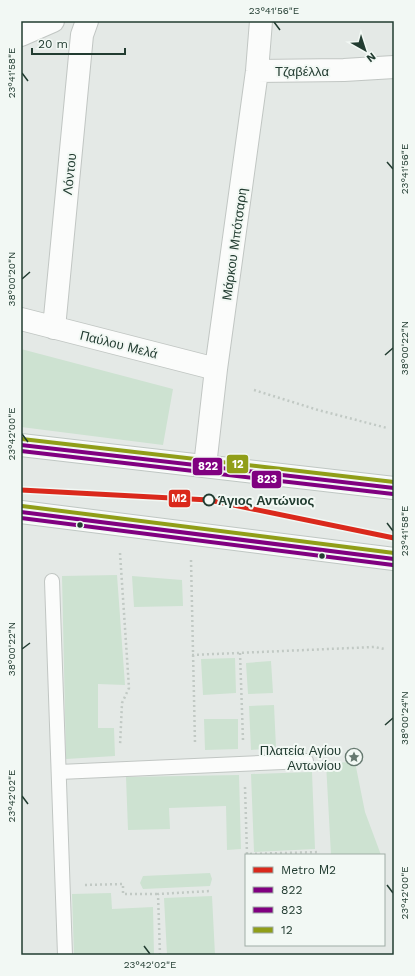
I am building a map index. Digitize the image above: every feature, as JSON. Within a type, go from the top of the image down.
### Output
[{"type":"street","points":[[21,35],[53,21]]},
{"type":"street","name":"Λόντου","points":[[54,328],[82,35],[87,21]]},
{"type":"street","name":"Μάρκου Μπότσαρη","points":[[205,466],[216,369],[257,71],[261,21]]},
{"type":"street","name":"Τζαβέλλα","points":[[257,71],[344,70],[394,67]]},
{"type":"street","name":"Παύλου Μελά","points":[[21,319],[216,369]]},
{"type":"street","points":[[21,445],[394,488]]},
{"type":"street","points":[[21,512],[394,559]]},
{"type":"lane","points":[[52,582],[65,955]]},
{"type":"lane","points":[[59,772],[306,761]]},
{"type":"path","points":[[254,390],[318,410],[387,428]]},
{"type":"path","points":[[118,524],[130,688],[122,703],[119,769]]},
{"type":"path","points":[[190,533],[195,766]]},
{"type":"path","points":[[192,655],[374,647],[385,649]]},
{"type":"path","points":[[63,885],[123,884],[123,894],[211,891]]},
{"type":"path","points":[[158,894],[160,955]]},
{"type":"green space","points":[[21,349],[173,389],[163,445],[21,427]]},
{"type":"green space","points":[[117,575],[125,685],[98,684],[98,728],[114,728],[115,756],[66,759],[62,576]]},
{"type":"green space","points":[[132,576],[182,580],[183,606],[134,607]]},
{"type":"green space","points":[[235,658],[236,693],[203,695],[201,659]]},
{"type":"green space","points":[[271,661],[273,693],[248,694],[246,663]]},
{"type":"green space","points":[[274,705],[276,748],[251,750],[249,706]]},
{"type":"green space","points":[[204,719],[238,719],[238,749],[205,750]]},
{"type":"green space","points":[[355,762],[365,812],[381,854],[331,854],[326,763]]},
{"type":"green space","points":[[312,772],[315,849],[254,852],[251,774]]},
{"type":"green space","points":[[239,775],[241,849],[227,850],[226,806],[169,808],[170,829],[128,830],[126,777]]},
{"type":"green space","points":[[210,873],[212,879],[210,886],[143,889],[140,883],[143,876]]},
{"type":"green space","points":[[111,893],[112,909],[153,907],[154,955],[74,955],[72,894]]},
{"type":"green space","points":[[212,896],[215,955],[167,955],[164,898]]},
{"type":"metro line","name":"Μ2","points":[[21,490],[209,500],[394,538]]},
{"type":"transit line","name":"12","points":[[22,439],[394,482]]},
{"type":"transit line","name":"822","points":[[21,445],[394,488]]},
{"type":"transit line","name":"823","points":[[21,451],[393,494]]},
{"type":"transit line","name":"12","points":[[22,506],[394,553]]},
{"type":"transit line","name":"822","points":[[21,512],[394,559]]},
{"type":"transit line","name":"823","points":[[21,518],[393,565]]},
{"type":"place","name":"Άγιος Αντώνιος","points":[[209,500]]},
{"type":"place","name":"Πλατεία Αγίου Αντωνίου","points":[[354,757]]}]
